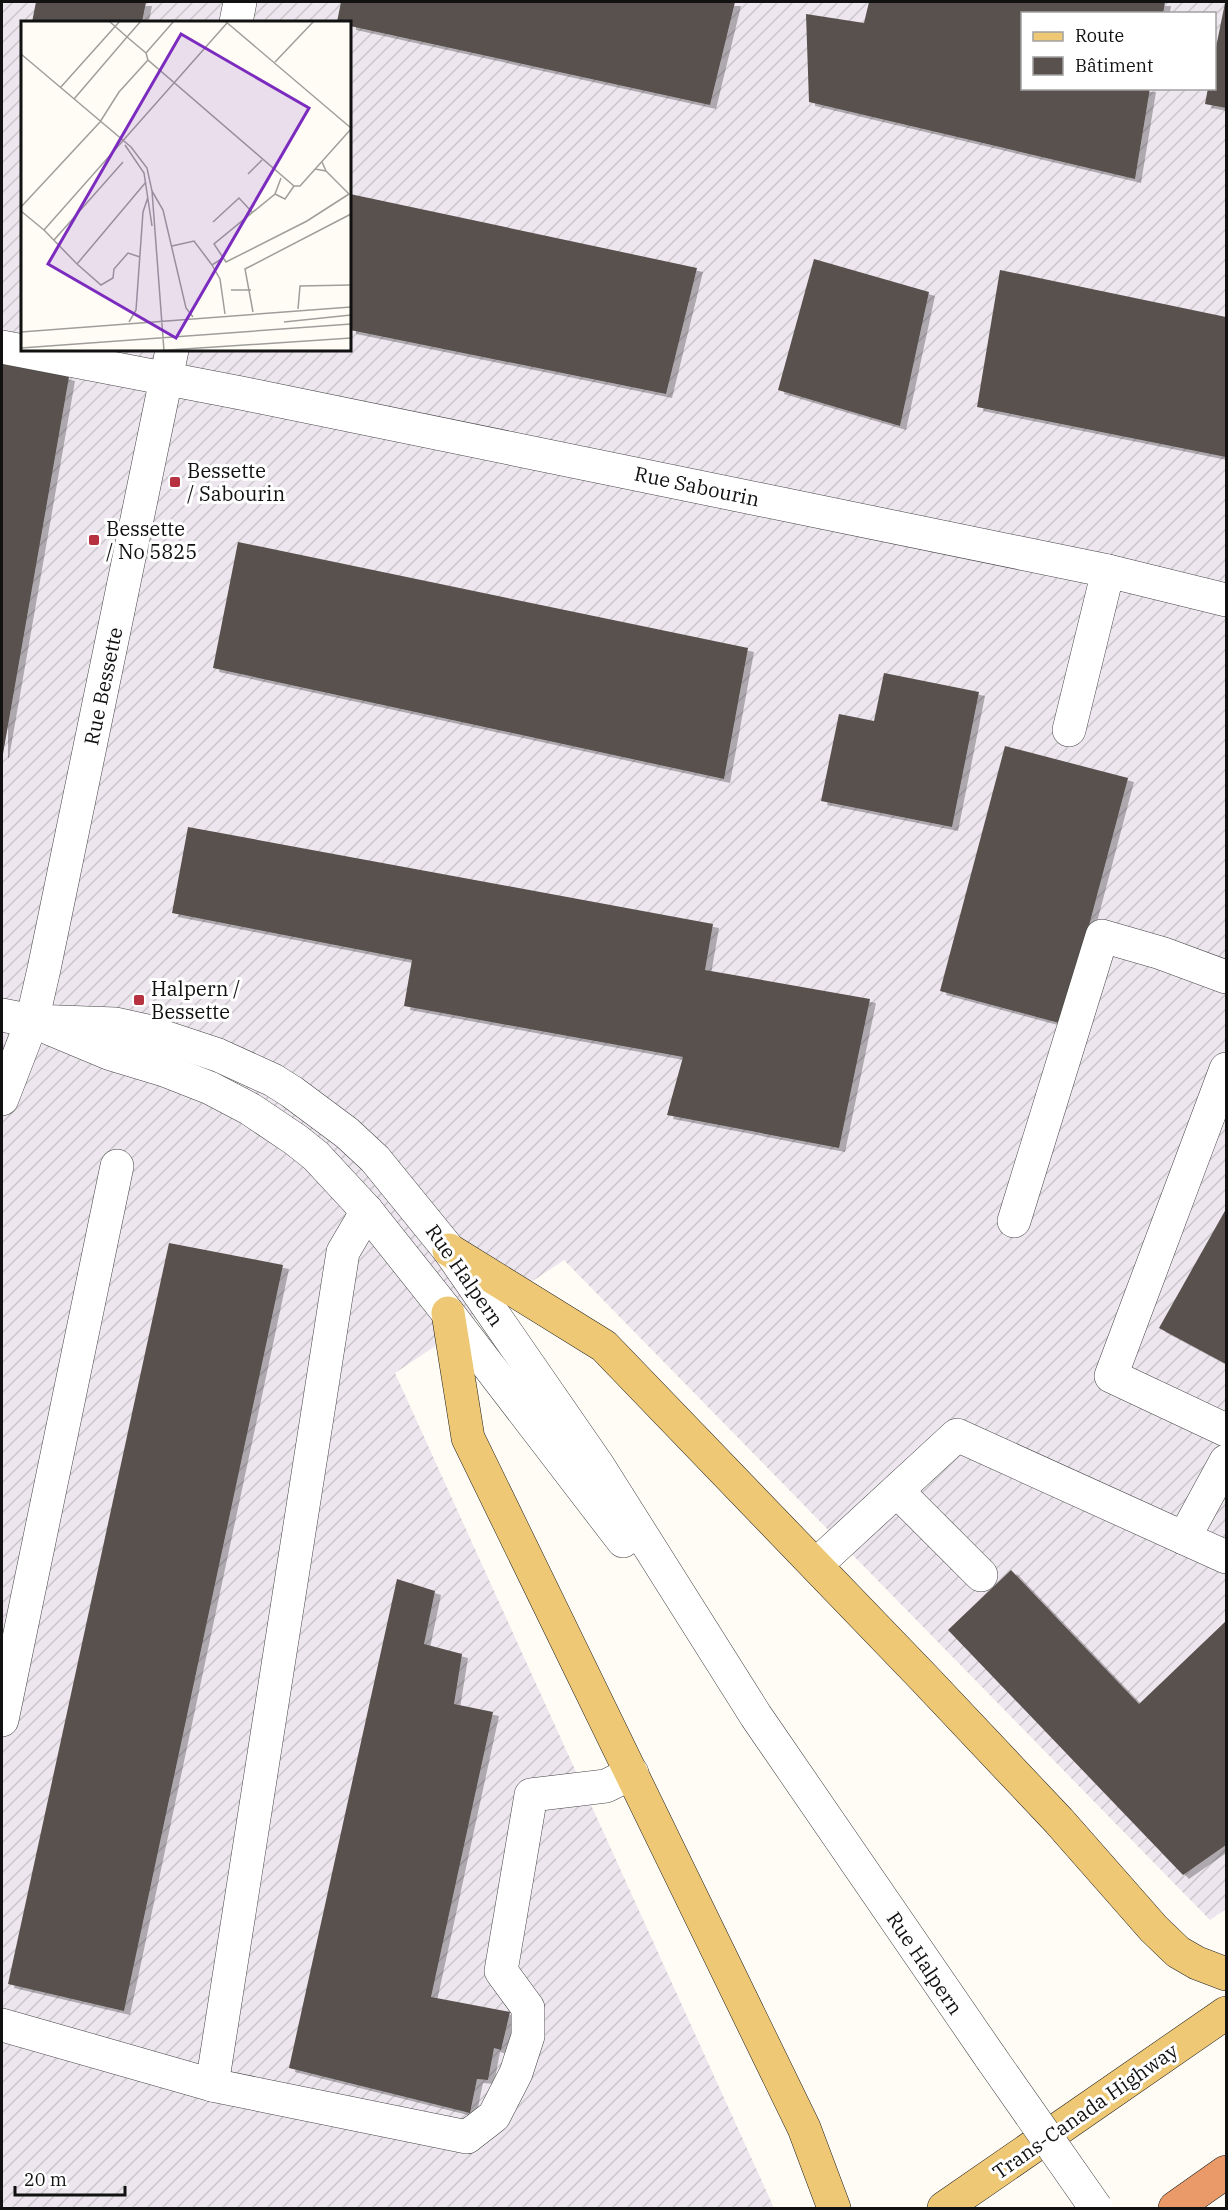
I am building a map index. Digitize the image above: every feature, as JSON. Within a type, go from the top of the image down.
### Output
[{"type":"highway","points":[[1175,2208],[1227,2172]]},
{"type":"main road","points":[[449,1250],[604,1346],[1059,1821],[1154,1929],[1178,1952],[1197,1963],[1227,1974]]},
{"type":"main road","points":[[447,1313],[468,1438],[804,2128],[834,2208]]},
{"type":"main road","name":"Trans-Canada Highway","points":[[945,2208],[1227,2013]]},
{"type":"street","points":[[236,21],[240,2]]},
{"type":"street","name":"Rue Sabourin","points":[[2,347],[21,349]]},
{"type":"street","name":"Rue Sabourin","points":[[41,351],[169,364],[1108,571],[1227,600]]},
{"type":"street","name":"Rue Bessette","points":[[2,1098],[17,1018],[169,364]]},
{"type":"street","points":[[1069,730],[1108,571]]},
{"type":"street","points":[[1014,1221],[1102,936],[1161,953],[1227,977]]},
{"type":"street","name":"Rue Halpern","points":[[17,1018],[111,1054],[188,1079],[250,1109],[316,1156],[367,1211],[756,1716]]},
{"type":"street","name":"Rue Halpern","points":[[17,1018],[116,1024],[143,1030],[233,1061],[273,1080],[317,1109],[375,1159],[449,1250],[599,1467],[756,1716],[990,2058],[1096,2208]]},
{"type":"street","points":[[1227,1069],[1111,1376],[1227,1430]]},
{"type":"street","points":[[2,1720],[117,1166]]},
{"type":"street","points":[[212,2085],[343,1252],[367,1211]]},
{"type":"street","points":[[816,1565],[957,1435],[1227,1557]]},
{"type":"street","points":[[1184,1538],[1227,1461]]},
{"type":"street","points":[[897,1491],[981,1575]]},
{"type":"street","points":[[2,2025],[212,2085],[467,2137],[494,2116],[516,2073],[528,2036],[528,2008],[501,1971],[531,1795],[606,1786],[632,1773]]},
{"type":"shaded area","points":[[2,2],[1226,2],[1226,1909],[1210,1920],[564,1260],[395,1373],[774,2208],[2,2208]]},
{"type":"building","points":[[36,2],[146,2],[142,21],[32,21]]},
{"type":"building","points":[[341,2],[735,2],[710,105],[351,26],[351,21],[337,21]]},
{"type":"building","points":[[869,2],[1165,2],[1163,12],[1021,12],[1021,90],[1150,90],[1135,179],[809,102],[806,14],[864,23]]},
{"type":"building","points":[[1226,3],[1226,108],[1205,104],[1208,90],[1216,90],[1216,47]]},
{"type":"building","points":[[351,194],[697,268],[666,394],[351,330]]},
{"type":"building","points":[[814,259],[929,292],[900,426],[778,390]]},
{"type":"building","points":[[1000,270],[1226,317],[1226,457],[977,407]]},
{"type":"building","points":[[2,361],[69,377],[3,754],[2,754]]},
{"type":"building","points":[[238,542],[748,648],[724,779],[213,668]]},
{"type":"building","points":[[884,673],[979,692],[952,827],[821,801],[839,714],[874,721]]},
{"type":"building","points":[[1005,746],[1128,778],[1063,1024],[940,991]]},
{"type":"building","points":[[188,827],[713,924],[705,970],[870,999],[839,1148],[667,1115],[683,1057],[404,1006],[412,960],[172,913]]},
{"type":"building","points":[[1226,1209],[1226,1364],[1159,1328]]},
{"type":"building","points":[[169,1243],[283,1265],[124,2011],[8,1984]]},
{"type":"building","points":[[1011,1570],[1139,1704],[1226,1621],[1226,1845],[1183,1875],[948,1630]]},
{"type":"building","points":[[397,1579],[435,1591],[424,1644],[462,1654],[454,1704],[493,1712],[431,1997],[510,2012],[501,2050],[494,2048],[488,2080],[477,2079],[470,2113],[289,2068]]},
{"type":"place","name":"Bessette / Sabourin","points":[[175,482]]},
{"type":"place","name":"Bessette / No 5825","points":[[94,540]]},
{"type":"place","name":"Halpern / Bessette","points":[[139,1000]]}]
